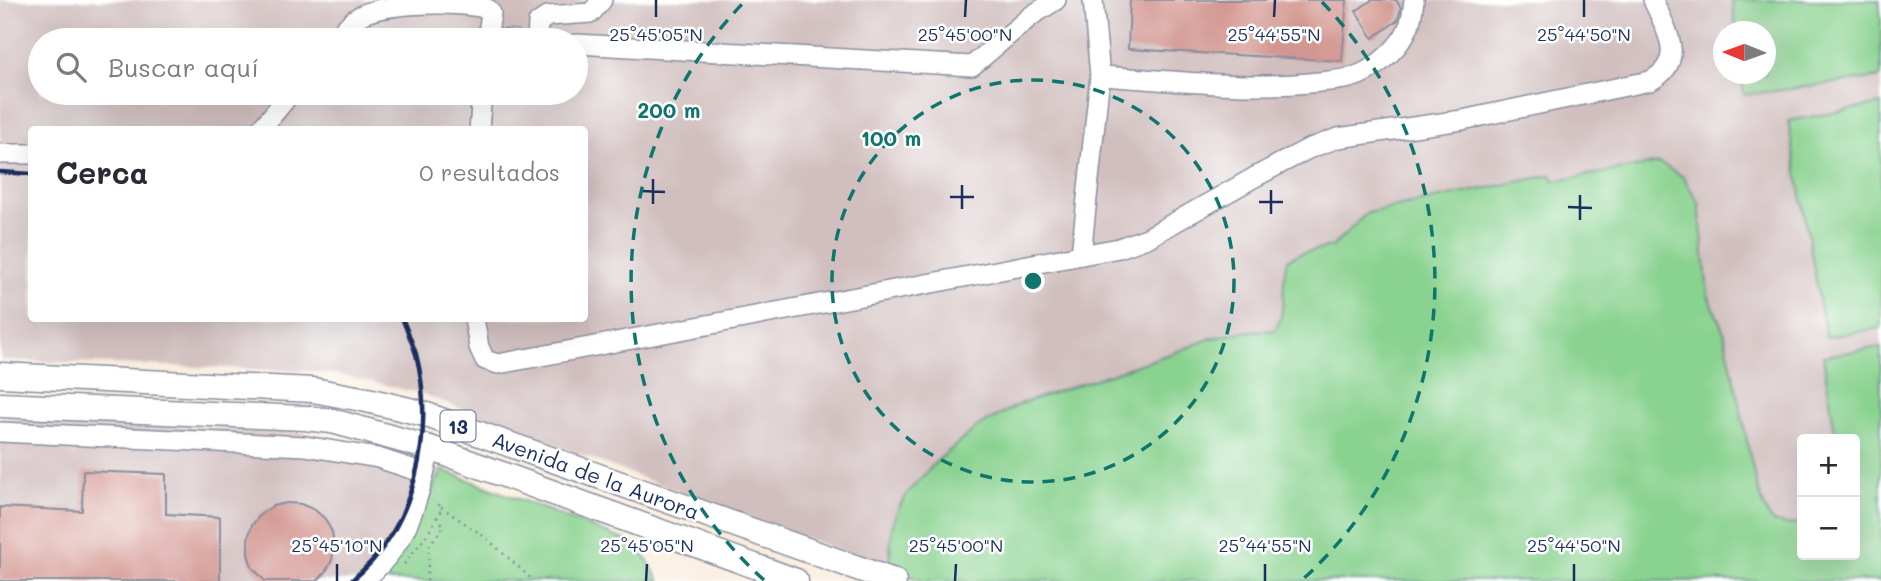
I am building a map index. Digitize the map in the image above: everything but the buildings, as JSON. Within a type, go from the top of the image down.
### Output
[{"type":"main road","name":"Avenida de la Aurora","points":[[0,375],[313,390],[367,400],[421,413],[894,581]]},
{"type":"main road","name":"Avenida de la Aurora","points":[[0,405],[332,421],[430,448],[796,581]]},
{"type":"lane","points":[[538,28],[538,23],[548,16],[591,13],[602,0]]},
{"type":"lane","points":[[588,45],[972,66],[1031,16],[1056,0]]},
{"type":"lane","points":[[1081,255],[1100,76],[1093,0]]},
{"type":"lane","points":[[1100,76],[1251,85],[1344,79],[1362,74],[1397,44],[1409,26],[1415,0]]},
{"type":"lane","points":[[475,322],[481,354],[485,360],[498,364],[1119,248],[1147,238],[1308,149],[1338,138],[1462,120],[1650,81],[1667,69],[1672,56],[1669,38],[1653,0]]},
{"type":"lane","points":[[346,28],[358,16],[379,9],[458,3],[490,11],[488,28]]},
{"type":"lane","points":[[263,126],[281,105]]},
{"type":"lane","points":[[479,126],[481,105]]},
{"type":"lane","points":[[0,154],[28,154]]},
{"type":"lane","points":[[0,432],[305,446],[378,458],[424,473]]},
{"type":"lane","points":[[363,581],[391,553],[408,527],[415,510],[430,448]]},
{"type":"path","points":[[440,507],[485,537],[534,581]]},
{"type":"path","points":[[427,581],[429,546],[444,526],[437,517]]},
{"type":"shaded area","points":[[0,0],[1881,0],[1881,581],[923,581],[423,394],[347,376],[310,371],[0,360]]},
{"type":"shaded area","points":[[0,417],[285,430],[355,442],[443,470],[411,531],[372,581],[0,581]]},
{"type":"green space","points":[[1732,0],[1879,0],[1881,77],[1744,95],[1742,84],[1776,84],[1776,21],[1735,21]]},
{"type":"green space","points":[[1881,104],[1881,328],[1826,337],[1788,121]]},
{"type":"green space","points":[[1659,163],[1682,176],[1699,203],[1708,295],[1724,332],[1755,479],[1765,509],[1773,522],[1786,525],[1797,524],[1797,560],[1860,560],[1860,434],[1835,434],[1823,356],[1881,347],[1881,581],[923,581],[888,569],[893,523],[899,507],[910,490],[936,462],[977,427],[1020,404],[1212,338],[1250,331],[1275,330],[1283,305],[1287,260],[1301,253],[1332,247],[1367,213],[1551,175],[1554,181]]},
{"type":"green space","points":[[443,470],[638,545],[660,581],[372,581],[411,531]]},
{"type":"railway","points":[[0,172],[28,174]]},
{"type":"railway","points":[[351,581],[373,560],[391,535],[405,508],[415,478],[421,446],[422,384],[416,354],[404,322]]}]
